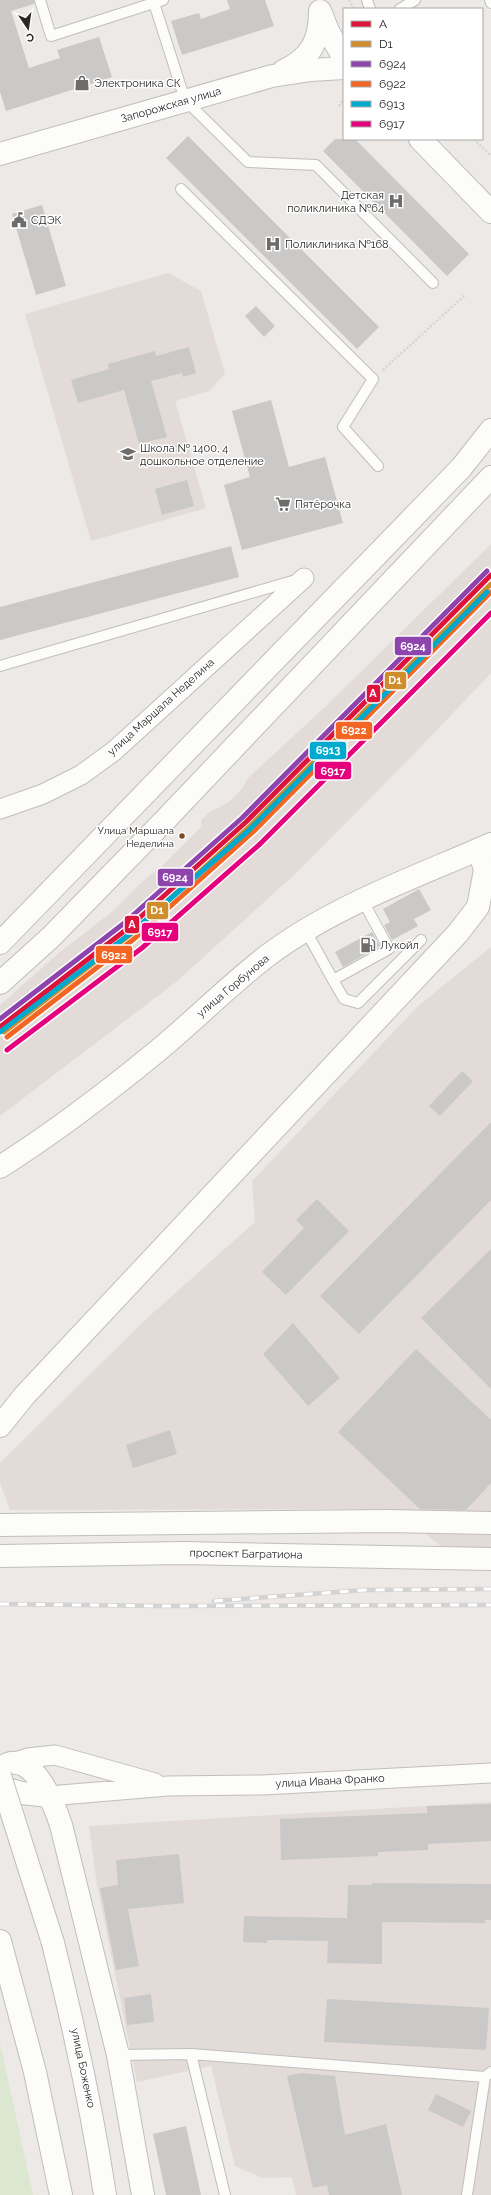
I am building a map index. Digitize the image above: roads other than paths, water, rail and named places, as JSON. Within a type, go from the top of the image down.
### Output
[{"type":"street","points":[[318,5],[342,49]]},
{"type":"street","points":[[272,76],[293,67],[304,58],[314,44],[320,30],[318,5]]},
{"type":"street","name":"Запорожская улица","points":[[0,154],[272,76],[310,70],[343,68]]},
{"type":"street","points":[[421,140],[489,212]]},
{"type":"street","points":[[0,943],[124,813],[461,468],[491,430]]},
{"type":"street","points":[[0,983],[51,937],[139,847],[491,477]]},
{"type":"street","name":"улица Маршала Неделина","points":[[0,810],[43,794],[74,778],[114,751],[304,578]]},
{"type":"street","points":[[0,1426],[25,1395],[458,933],[478,907],[485,870],[485,847]]},
{"type":"street","name":"улица Горбунова","points":[[0,1167],[56,1132],[156,1052],[267,956],[306,931],[363,901],[485,847]]},
{"type":"street","points":[[0,1415],[25,1395]]},
{"type":"street","points":[[0,1525],[371,1521],[491,1523]]},
{"type":"street","name":"проспект Багратиона","points":[[0,1556],[183,1553],[491,1558]]},
{"type":"street","name":"улица Ивана Франко","points":[[4,1769],[28,1758],[55,1755],[168,1786]]},
{"type":"street","points":[[4,1769],[22,1765],[33,1771],[49,1796],[66,1840],[118,2055],[142,2195]]},
{"type":"street","name":"улица Боженко","points":[[4,1769],[53,1943],[90,2100],[105,2195]]},
{"type":"street","name":"улица Ивана Франко","points":[[0,1787],[22,1793],[49,1796],[168,1786],[262,1785],[491,1773]]},
{"type":"street","points":[[0,1941],[35,2072],[61,2195]]},
{"type":"lane","points":[[40,0],[51,36],[159,2],[185,100],[248,162],[316,164],[433,283]]},
{"type":"lane","points":[[402,8],[415,0]]},
{"type":"lane","points":[[180,189],[373,379],[343,427],[378,466]]},
{"type":"lane","points":[[0,666],[304,578]]},
{"type":"lane","points":[[333,980],[389,949],[363,901]]},
{"type":"lane","points":[[306,931],[344,999],[358,1003],[421,940]]},
{"type":"lane","points":[[118,2055],[192,2054],[488,2074],[467,2195]]},
{"type":"lane","points":[[192,2054],[225,2195]]},
{"type":"railway","points":[[214,1601],[365,1590],[491,1589]]},
{"type":"railway","points":[[0,1604],[162,1606],[491,1605]]},
{"type":"place","name":"Электроника СК","points":[[82,83]]},
{"type":"place","name":"Детская поликлиника №64","points":[[396,201]]},
{"type":"place","name":"СДЭК","points":[[19,220]]},
{"type":"place","name":"Поликлиника №168","points":[[273,244]]},
{"type":"place","name":"Школа № 1400, 4 дошкольное отделение","points":[[128,454]]},
{"type":"place","name":"Пятёрочка","points":[[283,504]]},
{"type":"place","name":"Улица Маршала Неделина","points":[[182,836]]},
{"type":"place","name":"Лукойл","points":[[368,945]]}]
